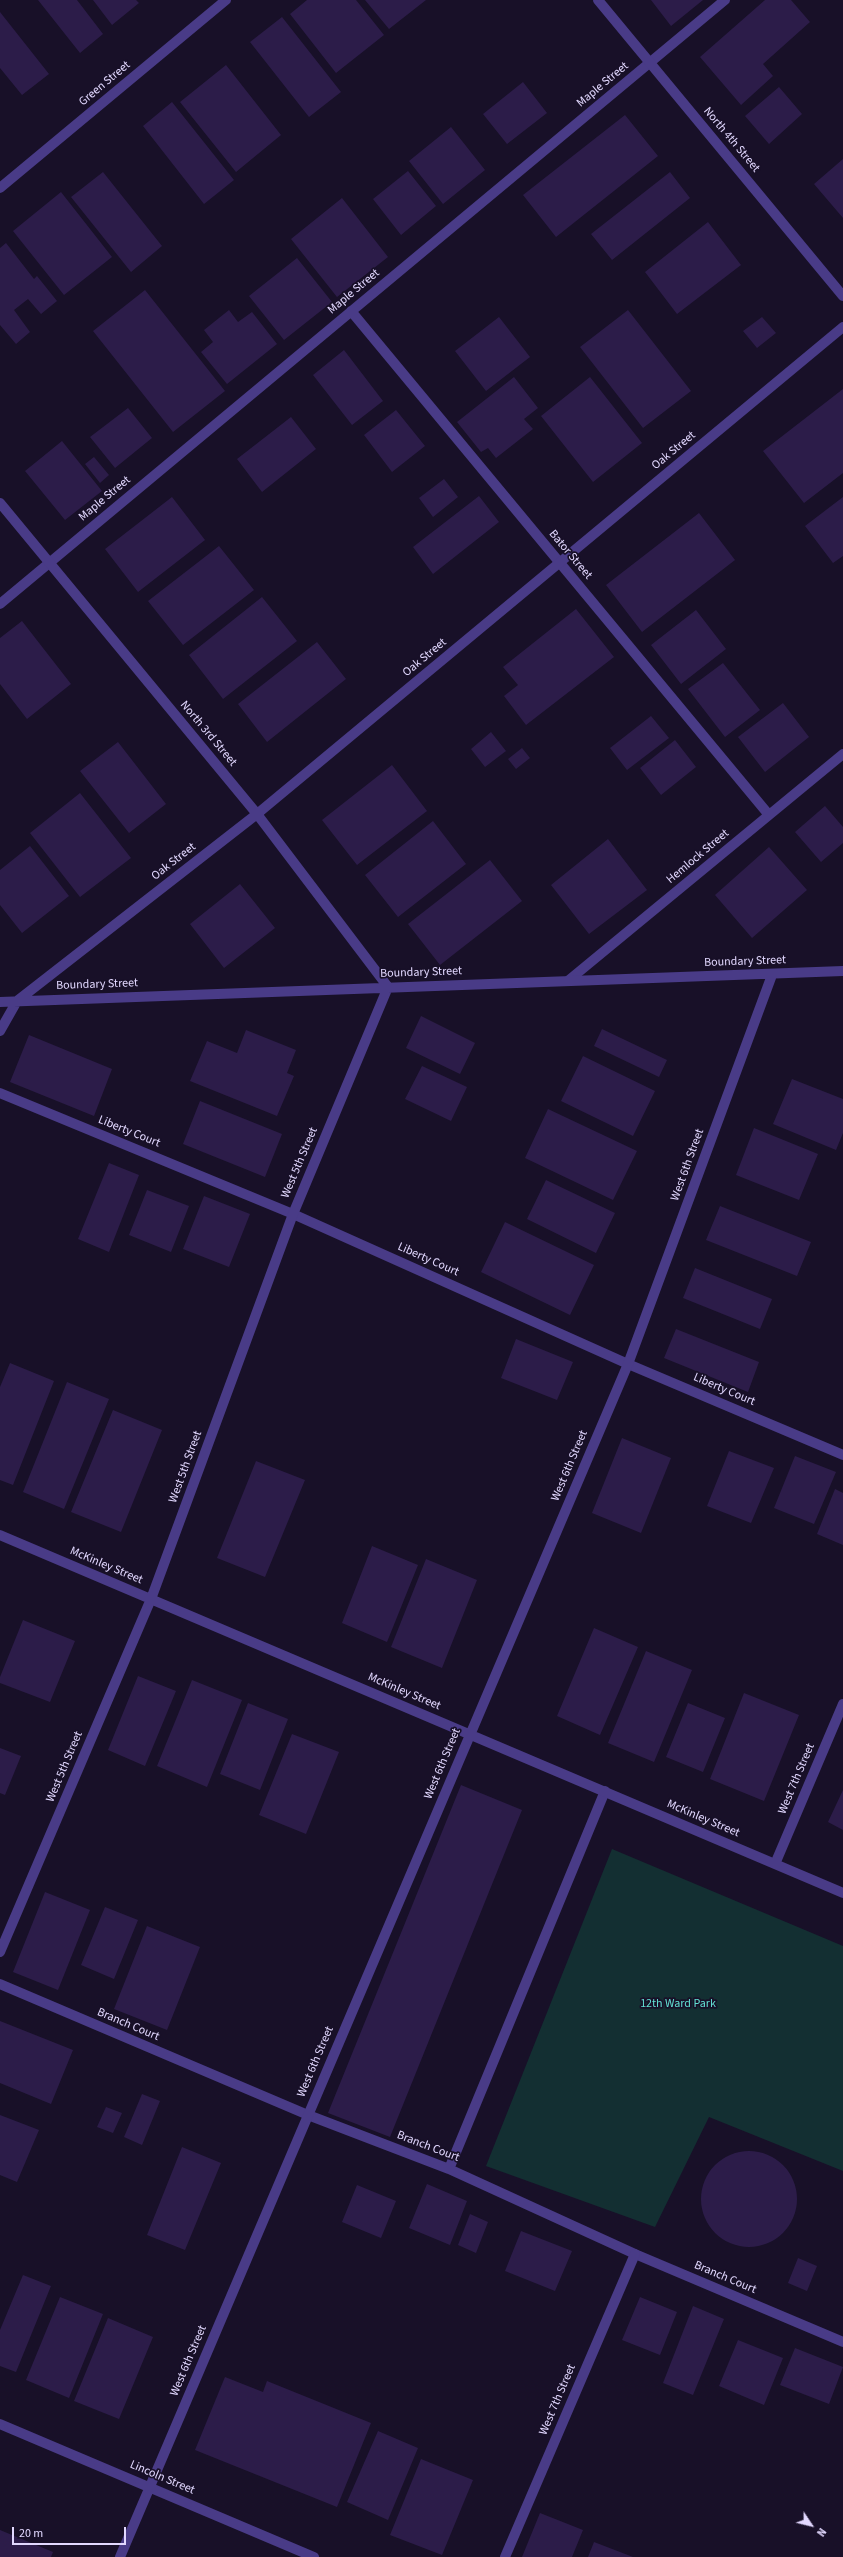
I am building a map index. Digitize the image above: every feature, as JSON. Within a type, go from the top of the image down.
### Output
[{"type":"street","name":"Green Street","points":[[0,188],[226,0]]},
{"type":"street","name":"North 4th Street","points":[[598,0],[843,296]]},
{"type":"street","name":"Maple Street","points":[[0,604],[725,0]]},
{"type":"street","name":"Bator Street","points":[[351,311],[768,815]]},
{"type":"street","name":"Oak Street","points":[[17,1001],[258,814],[843,327]]},
{"type":"street","name":"North 3rd Street","points":[[0,503],[258,814],[388,987]]},
{"type":"street","name":"Hemlock Street","points":[[569,980],[843,754]]},
{"type":"street","name":"Boundary Street","points":[[0,1002],[569,980],[772,975],[843,971]]},
{"type":"street","name":"West 6th Street","points":[[120,2557],[628,1364],[772,975]]},
{"type":"street","name":"West 5th Street","points":[[0,1952],[151,1599],[292,1214],[388,987]]},
{"type":"street","points":[[0,1031],[17,1001]]},
{"type":"street","name":"Liberty Court","points":[[0,1093],[292,1214],[628,1364],[843,1455]]},
{"type":"street","name":"McKinley Street","points":[[0,1535],[843,1893]]},
{"type":"street","name":"West 7th Street","points":[[775,1864],[843,1704]]},
{"type":"street","points":[[449,2169],[605,1791]]},
{"type":"street","name":"Branch Court","points":[[0,1984],[308,2115],[449,2169],[635,2254],[843,2342]]},
{"type":"street","name":"West 7th Street","points":[[505,2557],[635,2254]]},
{"type":"street","name":"Lincoln Street","points":[[0,2424],[314,2557]]},
{"type":"green space","name":"12th Ward Park","points":[[612,1849],[843,1946],[843,2171],[709,2117],[655,2227],[486,2166]]},
{"type":"building","points":[[38,0],[77,0],[103,34],[80,53]]},
{"type":"building","points":[[93,0],[136,0],[139,3],[112,25]]},
{"type":"building","points":[[307,0],[356,0],[384,35],[336,73],[290,14]]},
{"type":"building","points":[[365,0],[426,0],[389,29]]},
{"type":"building","points":[[651,0],[703,0],[671,26]]},
{"type":"building","points":[[765,0],[791,0],[810,22],[763,64],[773,76],[741,105],[700,57]]},
{"type":"building","points":[[0,12],[49,74],[22,95],[0,68]]},
{"type":"building","points":[[282,17],[341,92],[309,117],[250,42]]},
{"type":"building","points":[[226,65],[281,135],[236,172],[180,102]]},
{"type":"building","points":[[523,82],[547,113],[507,144],[483,114]]},
{"type":"building","points":[[779,87],[802,114],[769,144],[745,116]]},
{"type":"building","points":[[172,102],[234,180],[204,204],[143,126]]},
{"type":"building","points":[[625,115],[658,156],[556,237],[523,195]]},
{"type":"building","points":[[451,127],[485,170],[443,204],[409,161]]},
{"type":"building","points":[[843,159],[843,218],[814,184]]},
{"type":"building","points":[[408,171],[436,206],[401,235],[373,199]]},
{"type":"building","points":[[103,172],[162,246],[131,272],[71,197]]},
{"type":"building","points":[[670,172],[690,198],[612,260],[591,234]]},
{"type":"building","points":[[61,192],[112,257],[64,295],[13,231]]},
{"type":"building","points":[[342,198],[388,257],[337,297],[291,239]]},
{"type":"building","points":[[708,222],[741,265],[677,314],[645,272]]},
{"type":"building","points":[[6,243],[34,279],[37,276],[57,301],[41,314],[28,299],[14,310],[30,332],[16,344],[0,325],[0,248]]},
{"type":"building","points":[[297,258],[332,302],[284,340],[249,296]]},
{"type":"building","points":[[145,290],[225,391],[173,432],[93,331]]},
{"type":"building","points":[[229,310],[238,322],[252,312],[277,344],[227,384],[201,352],[213,342],[204,330]]},
{"type":"building","points":[[628,310],[691,391],[643,428],[580,347]]},
{"type":"building","points":[[499,317],[530,357],[486,391],[455,351]]},
{"type":"building","points":[[762,317],[776,333],[757,348],[743,331]]},
{"type":"building","points":[[344,350],[383,401],[352,425],[313,375]]},
{"type":"building","points":[[514,377],[538,408],[524,419],[533,429],[496,458],[488,448],[481,452],[457,422]]},
{"type":"building","points":[[590,377],[642,443],[593,482],[541,416]]},
{"type":"building","points":[[843,389],[843,473],[804,503],[763,451]]},
{"type":"building","points":[[128,408],[152,438],[115,468],[90,437]]},
{"type":"building","points":[[396,410],[425,446],[392,472],[364,435]]},
{"type":"building","points":[[291,417],[316,449],[262,492],[237,459]]},
{"type":"building","points":[[62,441],[102,491],[65,520],[25,471]]},
{"type":"building","points":[[94,457],[109,475],[100,483],[85,464]]},
{"type":"building","points":[[444,479],[458,497],[433,517],[419,498]]},
{"type":"building","points":[[479,496],[499,522],[433,574],[413,547]]},
{"type":"building","points":[[172,497],[205,540],[138,592],[105,549]]},
{"type":"building","points":[[843,497],[843,556],[833,563],[805,526]]},
{"type":"building","points":[[699,513],[735,560],[642,632],[606,585]]},
{"type":"building","points":[[219,546],[254,590],[183,645],[148,601]]},
{"type":"building","points":[[262,597],[297,641],[223,699],[189,655]]},
{"type":"building","points":[[576,609],[614,657],[526,725],[504,696],[518,685],[503,667]]},
{"type":"building","points":[[696,610],[726,649],[681,684],[651,645]]},
{"type":"building","points":[[22,621],[71,684],[27,719],[0,684],[0,638]]},
{"type":"building","points":[[317,642],[346,679],[267,742],[238,704]]},
{"type":"building","points":[[723,663],[760,710],[725,737],[688,689]]},
{"type":"building","points":[[783,703],[809,737],[765,772],[738,737]]},
{"type":"building","points":[[651,716],[669,738],[627,770],[610,748]]},
{"type":"building","points":[[491,732],[506,751],[485,767],[471,749]]},
{"type":"building","points":[[675,740],[696,767],[661,795],[640,768]]},
{"type":"building","points":[[118,742],[166,804],[129,833],[80,771]]},
{"type":"building","points":[[522,748],[530,758],[516,769],[508,759]]},
{"type":"building","points":[[392,765],[427,811],[357,865],[322,820]]},
{"type":"building","points":[[80,793],[131,858],[80,897],[30,833]]},
{"type":"building","points":[[825,806],[843,827],[843,843],[821,862],[795,832]]},
{"type":"building","points":[[433,821],[466,864],[398,917],[365,875]]},
{"type":"building","points":[[608,839],[647,890],[589,934],[551,885]]},
{"type":"building","points":[[30,846],[69,896],[22,933],[0,905],[0,870]]},
{"type":"building","points":[[769,847],[807,890],[752,938],[715,895]]},
{"type":"building","points":[[490,860],[522,901],[440,965],[408,924]]},
{"type":"building","points":[[240,884],[275,928],[224,968],[190,924]]},
{"type":"building","points":[[421,1016],[475,1043],[460,1074],[406,1048]]},
{"type":"building","points":[[602,1029],[667,1060],[659,1077],[594,1046]]},
{"type":"building","points":[[246,1030],[296,1050],[287,1073],[294,1076],[277,1116],[190,1081],[207,1041],[237,1053]]},
{"type":"building","points":[[29,1035],[112,1069],[94,1116],[10,1082]]},
{"type":"building","points":[[583,1056],[655,1091],[633,1136],[561,1101]]},
{"type":"building","points":[[422,1066],[467,1087],[451,1121],[405,1099]]},
{"type":"building","points":[[792,1079],[843,1099],[843,1133],[836,1150],[773,1124]]},
{"type":"building","points":[[200,1101],[282,1134],[265,1177],[183,1144]]},
{"type":"building","points":[[548,1109],[637,1151],[613,1200],[525,1158]]},
{"type":"building","points":[[754,1128],[818,1154],[799,1200],[736,1175]]},
{"type":"building","points":[[109,1163],[139,1175],[109,1252],[78,1239]]},
{"type":"building","points":[[546,1180],[615,1213],[596,1253],[527,1219]]},
{"type":"building","points":[[147,1190],[189,1206],[171,1252],[129,1235]]},
{"type":"building","points":[[204,1196],[250,1214],[229,1267],[183,1249]]},
{"type":"building","points":[[720,1206],[811,1242],[797,1276],[706,1240]]},
{"type":"building","points":[[505,1222],[594,1265],[570,1315],[481,1272]]},
{"type":"building","points":[[695,1268],[772,1299],[760,1329],[683,1298]]},
{"type":"building","points":[[676,1329],[759,1362],[748,1392],[664,1358]]},
{"type":"building","points":[[516,1339],[573,1362],[557,1400],[501,1378]]},
{"type":"building","points":[[10,1363],[54,1381],[13,1485],[0,1480],[0,1387]]},
{"type":"building","points":[[67,1382],[109,1399],[64,1509],[23,1492]]},
{"type":"building","points":[[113,1410],[162,1430],[121,1532],[71,1512]]},
{"type":"building","points":[[622,1438],[671,1458],[641,1533],[592,1513]]},
{"type":"building","points":[[729,1451],[774,1468],[751,1523],[707,1506]]},
{"type":"building","points":[[795,1456],[836,1472],[814,1524],[774,1508]]},
{"type":"building","points":[[256,1461],[305,1480],[265,1577],[217,1558]]},
{"type":"building","points":[[835,1489],[843,1493],[843,1545],[817,1534]]},
{"type":"building","points":[[372,1546],[418,1565],[387,1642],[342,1623]]},
{"type":"building","points":[[426,1559],[477,1580],[442,1668],[391,1647]]},
{"type":"building","points":[[23,1620],[75,1641],[50,1702],[0,1683],[0,1677]]},
{"type":"building","points":[[594,1628],[638,1647],[600,1735],[557,1716]]},
{"type":"building","points":[[646,1651],[692,1670],[654,1762],[608,1743]]},
{"type":"building","points":[[138,1676],[176,1691],[145,1766],[108,1750]]},
{"type":"building","points":[[192,1680],[242,1700],[207,1787],[157,1766]]},
{"type":"building","points":[[744,1693],[799,1715],[764,1801],[710,1779]]},
{"type":"building","points":[[248,1703],[288,1719],[260,1790],[220,1774]]},
{"type":"building","points":[[688,1703],[725,1718],[703,1772],[666,1757]]},
{"type":"building","points":[[292,1734],[339,1752],[306,1834],[259,1815]]},
{"type":"building","points":[[0,1748],[21,1756],[5,1795],[0,1793]]},
{"type":"building","points":[[461,1785],[522,1810],[390,2137],[328,2113]]},
{"type":"building","points":[[843,1790],[843,1830],[828,1822]]},
{"type":"building","points":[[45,1892],[90,1910],[58,1990],[13,1972]]},
{"type":"building","points":[[105,1907],[138,1920],[114,1979],[81,1965]]},
{"type":"building","points":[[147,1926],[200,1947],[167,2030],[114,2009]]},
{"type":"building","points":[[0,2021],[73,2050],[51,2104],[0,2083]]},
{"type":"building","points":[[142,2094],[160,2101],[142,2145],[124,2137]]},
{"type":"building","points":[[106,2107],[122,2113],[113,2133],[97,2127]]},
{"type":"building","points":[[0,2115],[39,2130],[17,2182],[0,2175]]},
{"type":"building","points":[[182,2147],[221,2163],[185,2250],[147,2235]]},
{"type":"building","points":[[749,2151],[768,2154],[783,2165],[794,2180],[797,2199],[794,2218],[783,2233],[768,2244],[749,2247],[730,2244],[715,2233],[704,2218],[701,2199],[704,2180],[715,2165],[730,2154]]},
{"type":"building","points":[[427,2184],[467,2201],[450,2245],[409,2228]]},
{"type":"building","points":[[357,2185],[396,2201],[381,2238],[342,2222]]},
{"type":"building","points":[[470,2214],[488,2222],[476,2253],[458,2245]]},
{"type":"building","points":[[521,2231],[572,2251],[555,2291],[505,2271]]},
{"type":"building","points":[[798,2258],[817,2266],[807,2291],[788,2283]]},
{"type":"building","points":[[23,2275],[51,2286],[16,2372],[0,2366],[0,2330]]},
{"type":"building","points":[[60,2297],[103,2314],[69,2398],[26,2380]]},
{"type":"building","points":[[640,2297],[677,2312],[660,2355],[622,2340]]},
{"type":"building","points":[[693,2306],[724,2319],[693,2395],[663,2383]]},
{"type":"building","points":[[108,2318],[153,2337],[119,2419],[74,2401]]},
{"type":"building","points":[[738,2340],[783,2358],[764,2405],[719,2386]]},
{"type":"building","points":[[795,2348],[843,2367],[829,2404],[780,2385]]},
{"type":"building","points":[[225,2377],[263,2392],[267,2381],[371,2423],[337,2507],[195,2450]]},
{"type":"building","points":[[378,2431],[418,2448],[388,2520],[347,2502]]},
{"type":"building","points":[[421,2459],[473,2480],[442,2555],[390,2535]]},
{"type":"building","points":[[540,2513],[583,2530],[572,2557],[522,2557]]},
{"type":"building","points":[[0,2530],[53,2552],[51,2557],[0,2557]]},
{"type":"building","points":[[594,2542],[633,2557],[588,2557]]}]
